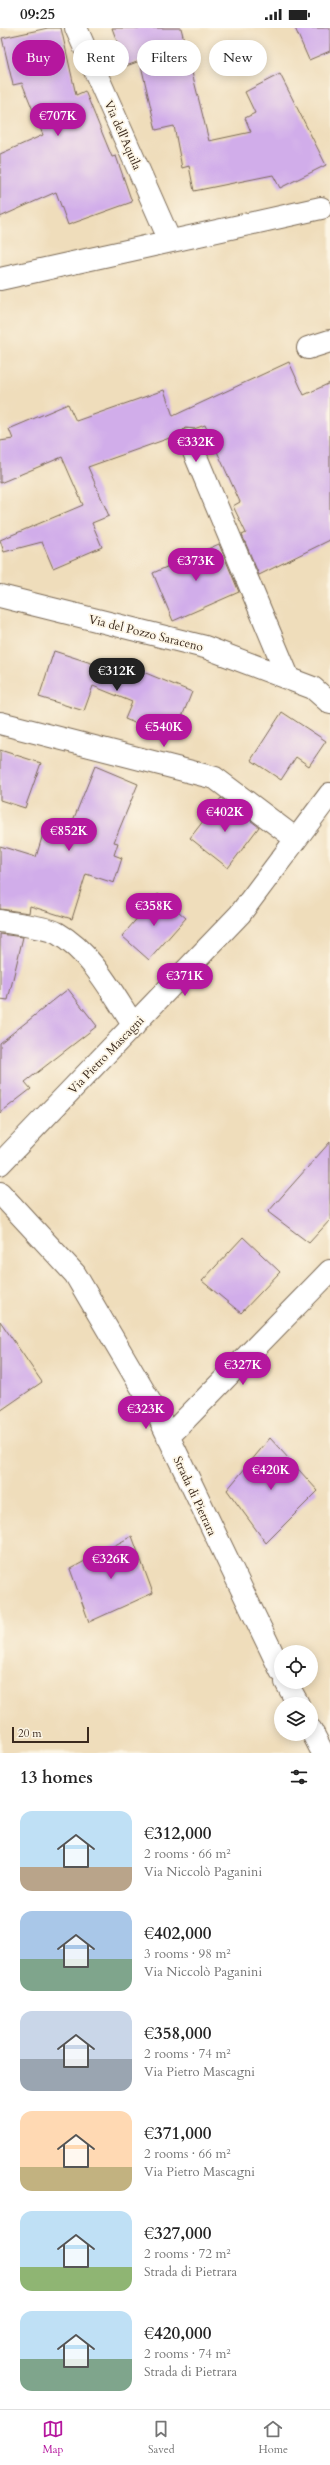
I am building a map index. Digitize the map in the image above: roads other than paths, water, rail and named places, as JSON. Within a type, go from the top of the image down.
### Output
[{"type":"street","name":"Via dell'Aquila","points":[[76,28],[170,241]]},
{"type":"street","points":[[0,279],[321,208]]},
{"type":"street","points":[[308,348],[330,341]]},
{"type":"street","points":[[189,440],[289,679]]},
{"type":"street","name":"Via del Pozzo Saraceno","points":[[0,596],[205,647],[313,688],[330,703]]},
{"type":"street","points":[[0,723],[215,778],[296,839]]},
{"type":"street","name":"Via Pietro Mascagni","points":[[0,1164],[240,914],[330,794]]},
{"type":"street","points":[[0,921],[56,933],[82,952],[109,988],[134,1026]]},
{"type":"street","name":"Strada di Pietrara","points":[[0,1193],[75,1274],[159,1418],[274,1657]]},
{"type":"street","points":[[168,1437],[330,1271]]},
{"type":"street","points":[[317,1741],[323,1753]]}]
